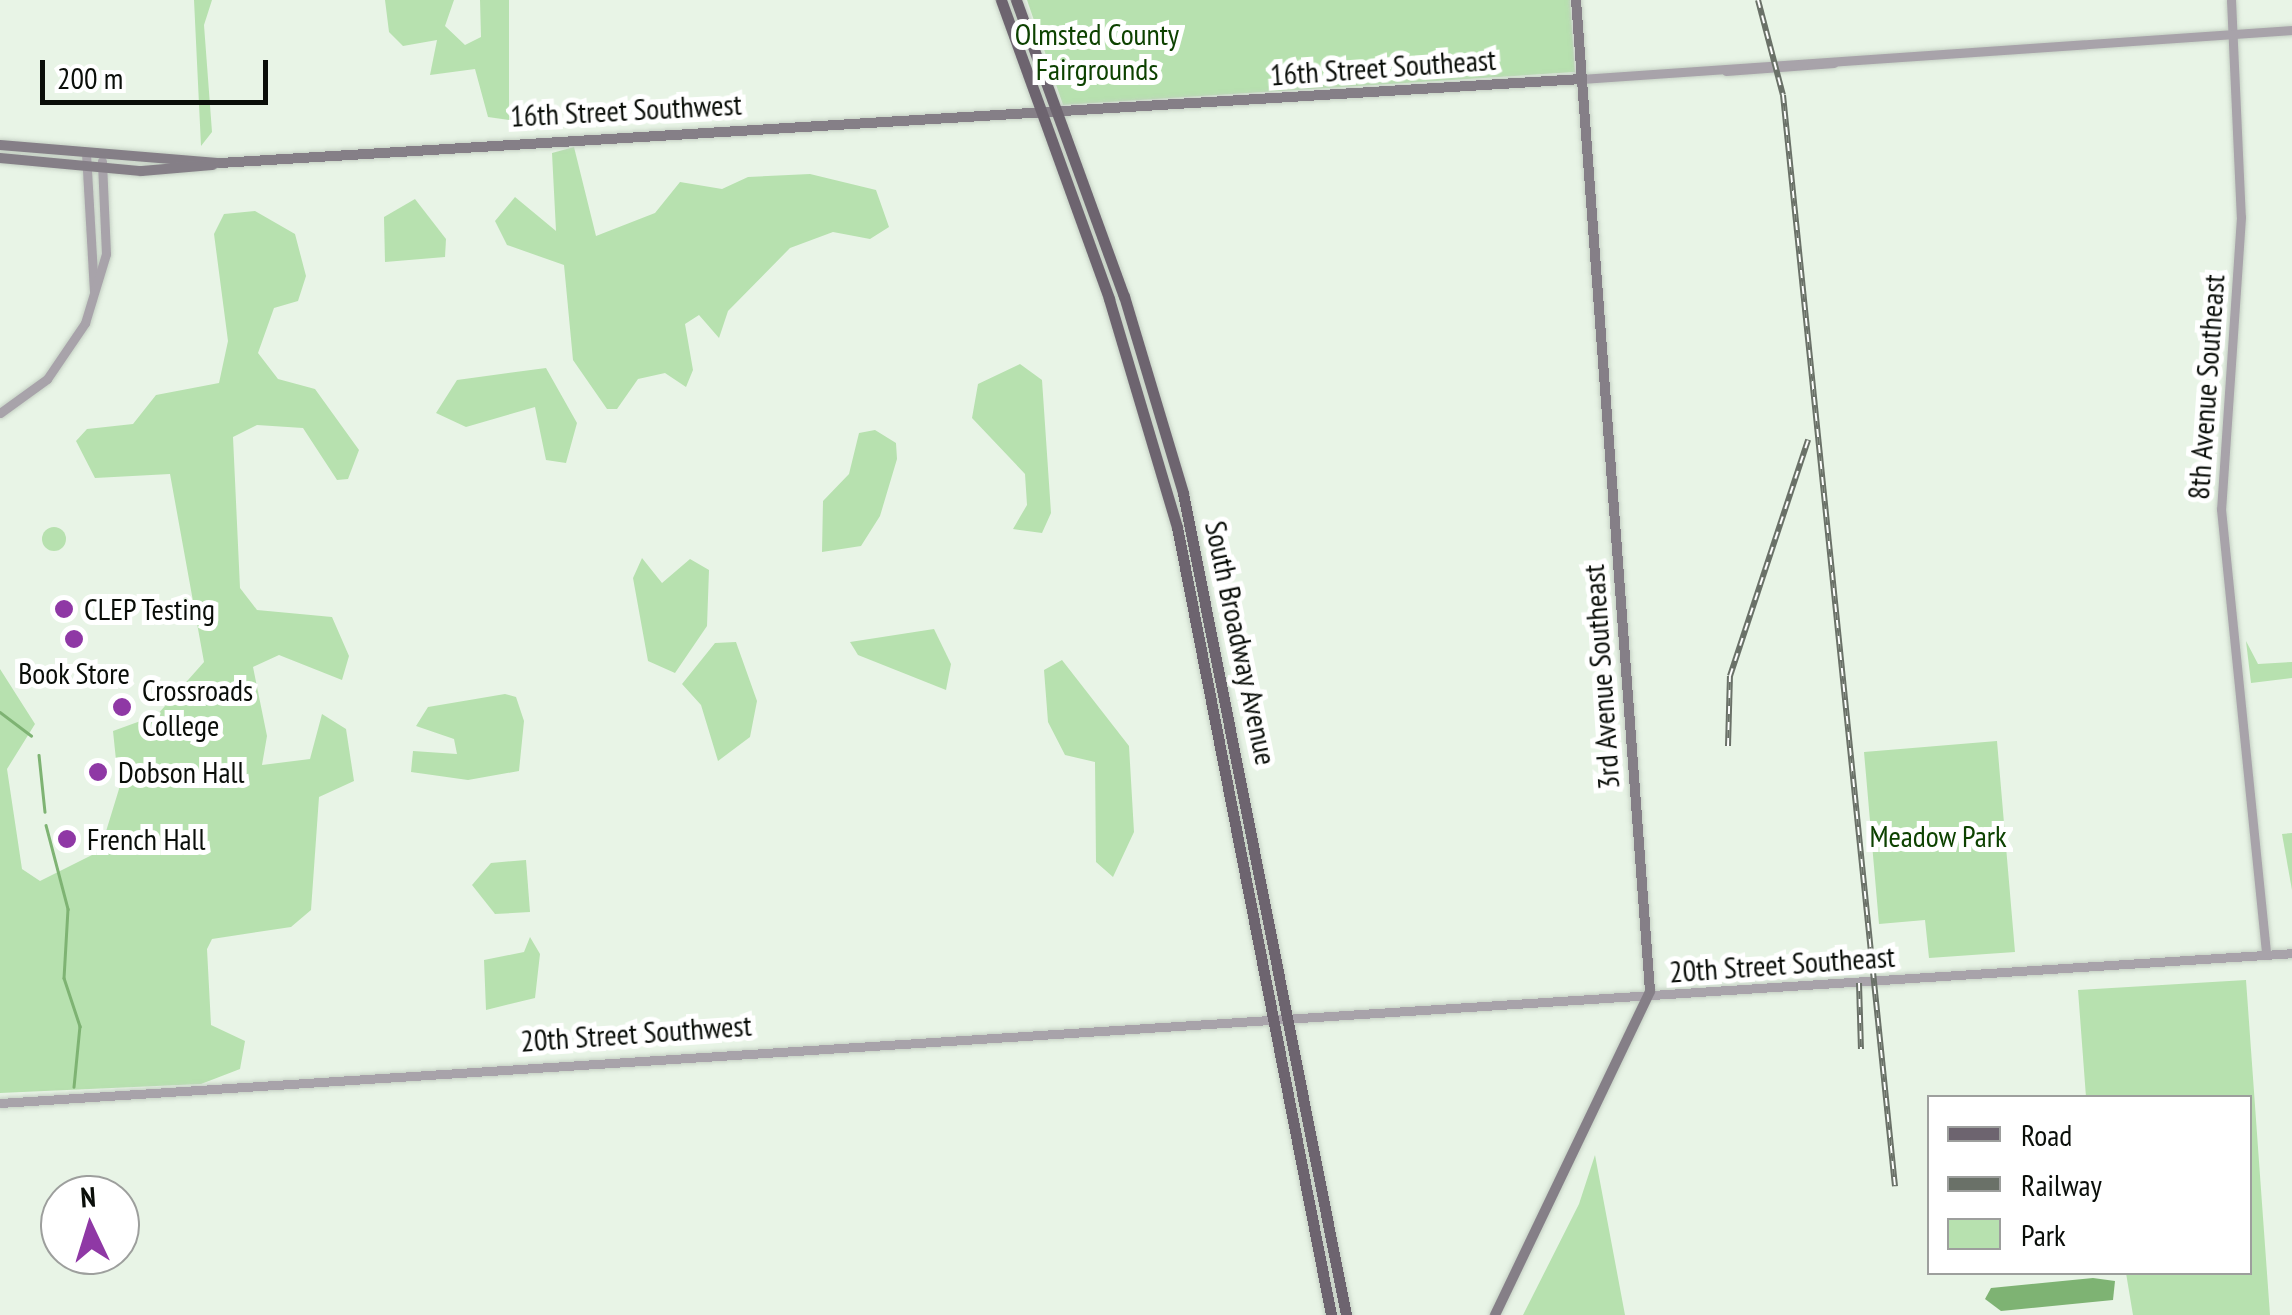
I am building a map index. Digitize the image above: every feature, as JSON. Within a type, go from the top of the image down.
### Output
[{"type":"main road","name":"South Broadway Avenue","points":[[1001,0],[1036,114],[1105,286],[1169,495],[1330,1315]]},
{"type":"main road","name":"South Broadway Avenue","points":[[1016,0],[1054,114],[1124,296],[1183,493],[1346,1315]]},
{"type":"main road","name":"3rd Avenue Southeast","points":[[1576,0],[1649,998]]},
{"type":"main road","name":"16th Street Southeast","points":[[1036,114],[1581,80]]},
{"type":"main road","name":"16th Street Southwest","points":[[0,158],[103,169],[1036,114]]},
{"type":"main road","name":"16th Street Southwest","points":[[0,145],[220,163]]},
{"type":"main road","points":[[1495,1315],[1649,998]]},
{"type":"street","name":"8th Avenue Southeast","points":[[2231,0],[2241,217],[2222,509],[2266,955]]},
{"type":"street","name":"16th Street Southeast","points":[[1581,80],[2292,30]]},
{"type":"street","points":[[86,153],[94,294]]},
{"type":"street","points":[[0,413],[62,361],[94,294],[107,244],[102,154]]},
{"type":"street","name":"20th Street Southeast","points":[[1275,1020],[2292,954]]},
{"type":"street","name":"20th Street Southwest","points":[[0,1103],[1275,1020]]},
{"type":"green space","points":[[194,0],[212,0],[204,25],[212,132],[201,146]]},
{"type":"green space","points":[[385,0],[454,0],[445,26],[465,45],[481,37],[480,0],[509,0],[509,120],[488,117],[475,69],[430,75],[437,40],[403,46],[389,32]]},
{"type":"green space","name":"Olmsted County Fairgrounds","points":[[1027,0],[1570,0],[1575,72],[1063,105]]},
{"type":"green space","points":[[574,147],[596,236],[655,213],[680,182],[722,189],[748,177],[810,174],[876,190],[889,227],[870,239],[833,232],[790,248],[728,311],[719,338],[699,315],[685,324],[693,370],[686,387],[665,373],[638,379],[617,409],[607,409],[573,360],[564,265],[507,245],[495,221],[515,197],[556,231],[552,153]]},
{"type":"green space","points":[[415,199],[446,239],[445,257],[385,262],[384,217]]},
{"type":"green space","points":[[255,211],[295,234],[306,276],[298,301],[274,308],[258,353],[278,379],[315,389],[359,450],[348,479],[337,480],[303,428],[257,425],[233,437],[240,588],[257,610],[332,617],[349,656],[342,680],[279,655],[253,667],[267,736],[262,765],[310,759],[322,714],[346,729],[354,781],[319,797],[311,910],[291,927],[212,939],[207,949],[211,1025],[245,1041],[240,1069],[201,1084],[0,1093],[0,669],[35,724],[7,769],[22,869],[40,881],[100,851],[119,789],[113,731],[157,715],[204,662],[170,474],[95,478],[76,441],[87,429],[133,424],[156,395],[219,383],[228,341],[214,234],[224,214]]},
{"type":"green space","points":[[1020,364],[1042,380],[1051,513],[1042,533],[1013,529],[1027,505],[1025,474],[972,418],[978,384]]},
{"type":"green space","points":[[546,368],[577,423],[566,463],[546,460],[535,407],[466,427],[436,413],[457,380]]},
{"type":"green space","points":[[875,430],[896,443],[897,459],[880,516],[861,546],[822,552],[823,501],[849,474],[859,433]]},
{"type":"green space","points":[[54,527],[63,530],[63,548],[54,551],[45,548],[42,539],[45,530]]},
{"type":"green space","points":[[642,558],[662,583],[690,559],[709,570],[707,626],[675,673],[648,661],[633,578]]},
{"type":"green space","points":[[934,629],[951,664],[946,690],[858,655],[850,642]]},
{"type":"green space","points":[[2246,641],[2258,664],[2292,662],[2292,678],[2251,683]]},
{"type":"green space","points":[[736,642],[757,701],[750,737],[718,761],[701,705],[682,684],[715,643]]},
{"type":"green space","points":[[1062,660],[1129,746],[1134,832],[1113,877],[1096,862],[1095,762],[1065,755],[1048,722],[1044,670]]},
{"type":"green space","points":[[505,694],[516,697],[524,721],[519,771],[468,780],[411,772],[413,751],[457,754],[454,739],[416,726],[428,707]]},
{"type":"green space","name":"Meadow Park","points":[[1997,741],[2015,952],[1929,958],[1925,920],[1879,924],[1864,752]]},
{"type":"green space","points":[[2292,833],[2292,890],[2282,834]]},
{"type":"green space","points":[[526,860],[530,912],[495,914],[472,885],[491,863]]},
{"type":"green space","points":[[530,937],[540,954],[535,998],[486,1010],[484,960],[524,952]]},
{"type":"green space","points":[[2246,980],[2270,1315],[2133,1315],[2126,1275],[2252,1275],[2252,1095],[2086,1095],[2078,990]]},
{"type":"green space","points":[[1595,1155],[1625,1315],[1523,1315],[1579,1204]]},
{"type":"shaded area","points":[[2093,1278],[2115,1281],[2113,1300],[2001,1311],[1985,1299],[1991,1288]]},
{"type":"waterway","points":[[0,712],[31,735]]},
{"type":"waterway","points":[[39,755],[45,812]]},
{"type":"waterway","points":[[46,825],[68,909],[64,978],[80,1026],[74,1087]]},
{"type":"railway","points":[[1758,0],[1783,95],[1895,1186]]},
{"type":"railway","points":[[1728,746],[1730,676],[1808,440]]},
{"type":"railway","points":[[1859,983],[1861,1049]]},
{"type":"place","name":"CLEP Testing","points":[[64,609]]},
{"type":"place","name":"Book Store","points":[[74,639]]},
{"type":"place","name":"Crossroads College","points":[[122,707]]},
{"type":"place","name":"Dobson Hall","points":[[98,772]]},
{"type":"place","name":"French Hall","points":[[67,839]]}]
